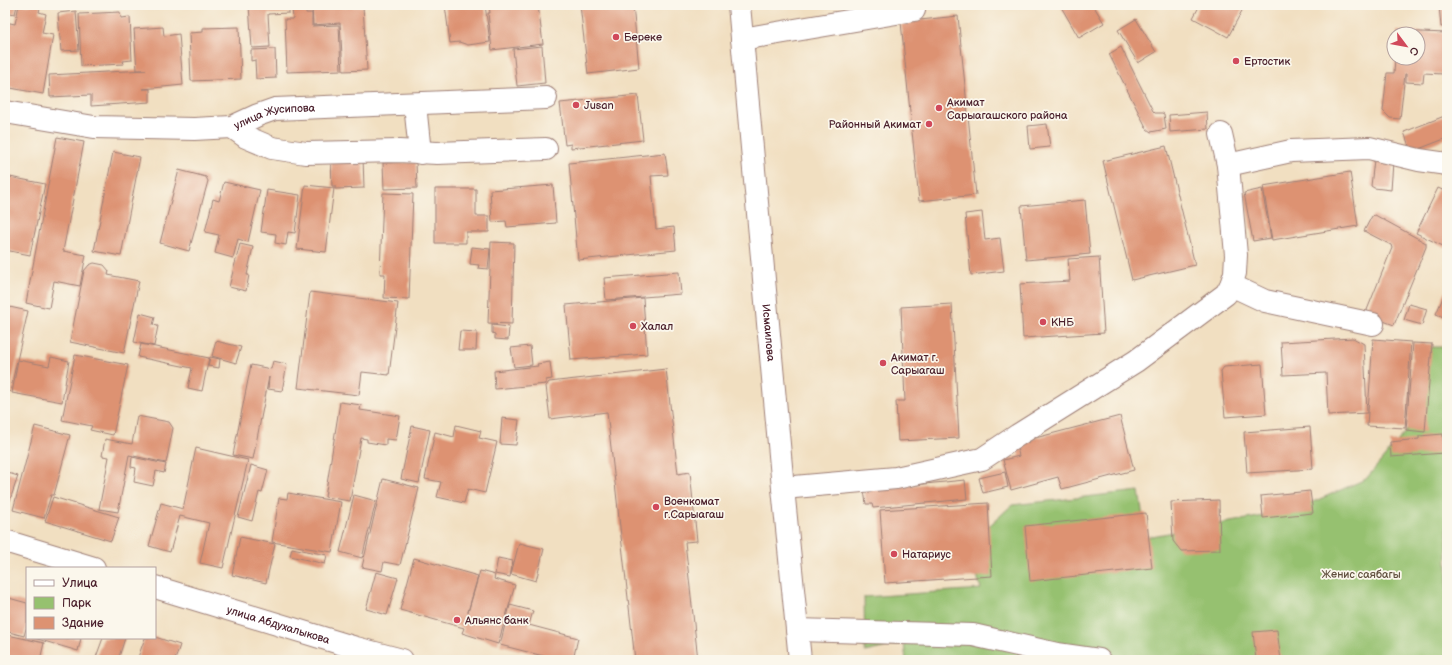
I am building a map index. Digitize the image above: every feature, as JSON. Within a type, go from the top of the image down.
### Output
[{"type":"street","name":"Исмаилова","points":[[739,5],[800,660]]},
{"type":"street","points":[[742,39],[914,10]]},
{"type":"street","name":"улица Жусипова","points":[[5,112],[94,128],[194,130],[232,127],[275,109],[546,98]]},
{"type":"street","points":[[416,104],[420,153]]},
{"type":"street","points":[[232,127],[246,137],[272,148],[306,153],[399,151],[437,153],[546,149]]},
{"type":"street","points":[[783,488],[896,478],[982,459],[1136,361],[1226,294],[1235,273],[1236,255],[1228,165],[1220,134]]},
{"type":"street","points":[[1228,165],[1291,151],[1369,148],[1419,160],[1447,164]]},
{"type":"street","points":[[1231,285],[1266,301],[1374,324]]},
{"type":"street","points":[[5,541],[91,567]]},
{"type":"street","name":"улица Абдухалыкова","points":[[156,587],[356,648],[402,660]]},
{"type":"street","points":[[797,630],[972,635],[1057,654],[1100,660]]},
{"type":"green space","name":"Женис саябагы","points":[[1418,347],[1447,347],[1447,660],[906,660],[904,643],[865,652],[864,597],[981,589],[968,545],[1012,505],[1139,491],[1146,537],[1292,511],[1366,479],[1412,424]]},
{"type":"building","points":[[5,5],[17,5],[15,14],[5,12]]},
{"type":"building","points":[[19,5],[41,5],[39,12],[46,14],[42,33],[53,35],[43,94],[5,87],[5,22],[15,24]]},
{"type":"building","points":[[249,5],[289,5],[289,13],[268,14],[270,47],[252,48]]},
{"type":"building","points":[[312,5],[342,5],[342,8],[363,6],[367,70],[343,71],[340,23],[313,25]]},
{"type":"building","points":[[445,5],[485,5],[490,42],[468,45],[459,42],[450,43]]},
{"type":"building","points":[[489,5],[538,5],[543,44],[492,50],[488,13],[490,13]]},
{"type":"building","points":[[580,5],[633,5],[639,68],[588,74]]},
{"type":"building","points":[[1060,5],[1093,5],[1104,23],[1079,38]]},
{"type":"building","points":[[1200,5],[1245,5],[1228,37],[1193,18]]},
{"type":"building","points":[[1439,5],[1447,5],[1447,26],[1441,27]]},
{"type":"building","points":[[292,8],[306,8],[306,13],[312,13],[312,26],[339,25],[341,70],[287,72],[285,19],[293,19]]},
{"type":"building","points":[[76,11],[79,50],[61,51],[58,13]]},
{"type":"building","points":[[120,12],[121,18],[130,17],[132,60],[123,61],[124,64],[81,66],[79,14]]},
{"type":"building","name":"Акимат Сарыагашского района","points":[[958,16],[976,195],[919,201],[901,22]]},
{"type":"building","points":[[1136,19],[1156,52],[1138,63],[1118,30]]},
{"type":"building","points":[[163,27],[164,36],[179,34],[183,85],[143,89],[150,89],[150,102],[91,106],[91,95],[50,97],[49,75],[146,70],[137,70],[134,29]]},
{"type":"building","points":[[239,27],[241,79],[191,81],[189,33],[203,32],[203,28]]},
{"type":"building","points":[[1426,32],[1446,33],[1443,74],[1424,73],[1423,83],[1406,82],[1405,74],[1400,119],[1390,118],[1383,111],[1387,73],[1394,73],[1394,66],[1426,66]]},
{"type":"building","points":[[542,46],[545,83],[517,86],[513,49]]},
{"type":"building","points":[[1121,47],[1153,111],[1155,113],[1164,114],[1166,129],[1151,132],[1147,129],[1109,54]]},
{"type":"building","points":[[275,49],[276,78],[256,79],[255,60],[251,61],[251,50]]},
{"type":"building","points":[[638,95],[643,140],[571,148],[571,144],[565,145],[560,103]]},
{"type":"building","points":[[1207,112],[1208,129],[1170,132],[1169,115]]},
{"type":"building","points":[[1447,115],[1447,138],[1416,150],[1410,149],[1404,132]]},
{"type":"building","points":[[1047,124],[1050,147],[1030,149],[1028,126]]},
{"type":"building","points":[[57,137],[84,142],[63,251],[86,255],[80,286],[54,281],[49,308],[26,303]]},
{"type":"building","points":[[1166,146],[1195,265],[1132,280],[1103,161]]},
{"type":"building","points":[[113,152],[140,157],[121,256],[94,251]]},
{"type":"building","points":[[665,153],[668,175],[651,176],[656,229],[674,227],[676,250],[578,260],[569,163]]},
{"type":"building","points":[[363,158],[364,188],[335,189],[335,186],[332,186],[331,159]]},
{"type":"building","points":[[1374,160],[1393,162],[1391,190],[1374,188],[1371,186]]},
{"type":"building","points":[[416,162],[417,188],[384,189],[383,163]]},
{"type":"building","points":[[179,170],[206,177],[208,181],[189,251],[160,243]]},
{"type":"building","points":[[1350,172],[1358,226],[1272,240],[1263,186]]},
{"type":"building","points":[[10,177],[45,184],[30,255],[5,250],[5,198]]},
{"type":"building","points":[[224,182],[260,190],[248,242],[238,239],[233,258],[215,253],[219,235],[205,232],[213,199],[219,201]]},
{"type":"building","points":[[305,185],[334,188],[326,252],[297,249]]},
{"type":"building","points":[[553,185],[556,223],[507,227],[506,221],[492,222],[490,190]]},
{"type":"building","points":[[1438,188],[1447,192],[1447,248],[1416,233]]},
{"type":"building","points":[[435,189],[476,189],[476,216],[489,216],[489,232],[466,232],[466,243],[435,243]]},
{"type":"building","points":[[1262,189],[1271,238],[1253,241],[1244,193]]},
{"type":"building","points":[[267,190],[300,195],[295,233],[288,232],[286,245],[275,243],[276,234],[261,232]]},
{"type":"building","points":[[383,193],[413,194],[409,299],[384,298],[385,274],[380,274]]},
{"type":"building","points":[[1085,200],[1090,254],[1026,260],[1021,206]]},
{"type":"building","points":[[982,212],[985,240],[1000,238],[1004,271],[971,275],[965,214]]},
{"type":"building","points":[[1375,215],[1426,243],[1426,247],[1394,325],[1370,316],[1367,310],[1392,248],[1391,245],[1364,231],[1372,216]]},
{"type":"building","points":[[491,242],[514,243],[512,324],[488,323]]},
{"type":"building","points":[[240,244],[253,247],[247,275],[249,275],[246,291],[229,287]]},
{"type":"building","points":[[472,247],[490,249],[488,269],[478,268],[479,265],[470,264]]},
{"type":"building","points":[[1099,257],[1104,333],[1023,338],[1020,284],[1070,281],[1068,259]]},
{"type":"building","points":[[94,263],[104,265],[109,271],[108,275],[139,281],[124,353],[70,342],[84,271],[89,265]]},
{"type":"building","points":[[679,272],[681,294],[606,300],[604,278]]},
{"type":"building","points":[[1447,288],[1447,315],[1446,318],[1436,314]]},
{"type":"building","points":[[310,292],[398,303],[389,375],[362,372],[359,395],[298,388]]},
{"type":"building","points":[[643,298],[647,354],[571,360],[566,305]]},
{"type":"building","points":[[952,304],[959,438],[898,441],[896,401],[905,401],[901,307]]},
{"type":"building","points":[[1409,304],[1427,309],[1422,325],[1404,320]]},
{"type":"building","points":[[5,306],[28,311],[10,392],[5,391]]},
{"type":"building","points":[[140,313],[155,317],[153,325],[158,326],[154,346],[134,342]]},
{"type":"building","points":[[492,325],[509,327],[508,340],[495,339],[495,334],[492,333]]},
{"type":"building","points":[[460,331],[477,332],[476,350],[458,350]]},
{"type":"building","points":[[1353,338],[1364,344],[1367,413],[1328,415],[1326,373],[1283,375],[1281,342]]},
{"type":"building","points":[[1373,339],[1411,342],[1405,428],[1367,426]]},
{"type":"building","points":[[216,341],[241,347],[236,363],[212,356]]},
{"type":"building","points":[[1413,343],[1432,344],[1425,432],[1406,430]]},
{"type":"building","points":[[141,344],[209,358],[202,391],[188,388],[192,368],[138,357]]},
{"type":"building","points":[[530,346],[532,365],[514,367],[511,348]]},
{"type":"building","points":[[75,355],[128,365],[113,435],[90,430],[92,426],[62,420]]},
{"type":"building","points":[[51,357],[69,361],[62,402],[12,393],[18,360],[49,366]]},
{"type":"building","points":[[210,357],[220,359],[219,368],[208,366]]},
{"type":"building","points":[[273,361],[287,364],[282,391],[268,389],[269,377],[253,459],[233,455],[251,365],[271,369]]},
{"type":"building","points":[[550,362],[552,379],[546,380],[546,384],[495,389],[494,371],[538,366],[537,364]]},
{"type":"building","points":[[1262,364],[1266,414],[1225,417],[1221,371],[1224,367]]},
{"type":"building","name":"Военкомат г.Сарыагаш","points":[[666,369],[678,474],[690,472],[697,541],[685,542],[698,660],[635,660],[607,412],[550,419],[546,386],[549,382]]},
{"type":"building","points":[[340,402],[361,405],[360,410],[400,416],[396,440],[386,439],[386,445],[367,442],[367,439],[361,438],[350,501],[325,497]]},
{"type":"building","points":[[137,416],[169,422],[173,428],[166,463],[129,455],[118,512],[99,509],[109,457],[102,456],[105,439],[132,444]]},
{"type":"building","points":[[1120,416],[1134,470],[1062,489],[1058,477],[1011,490],[1003,460],[1019,456],[1016,443]]},
{"type":"building","points":[[502,418],[519,420],[516,445],[500,444]]},
{"type":"building","points":[[456,425],[481,431],[479,438],[497,442],[485,493],[468,489],[464,503],[437,497],[441,482],[425,479],[435,432],[454,437]]},
{"type":"building","points":[[35,426],[70,435],[54,495],[51,495],[44,518],[13,510]]},
{"type":"building","points":[[412,426],[430,430],[419,483],[401,479]]},
{"type":"building","points":[[1310,427],[1313,469],[1247,473],[1244,432]]},
{"type":"building","points":[[1443,434],[1444,453],[1391,457],[1390,442],[1419,439],[1419,436]]},
{"type":"building","points":[[196,448],[248,460],[223,568],[200,563],[209,523],[180,516],[170,552],[149,546],[161,503],[183,509]]},
{"type":"building","points":[[132,457],[166,464],[164,473],[156,471],[153,486],[134,482],[136,468],[131,467]]},
{"type":"building","points":[[251,465],[268,470],[262,493],[259,492],[252,521],[238,517]]},
{"type":"building","points":[[5,472],[18,476],[9,503],[5,501]]},
{"type":"building","points":[[1005,472],[1008,487],[983,493],[979,478]]},
{"type":"building","points":[[383,479],[419,488],[400,565],[384,562],[382,571],[362,567]]},
{"type":"building","points":[[965,480],[967,499],[873,508],[872,504],[866,504],[864,490]]},
{"type":"building","points":[[1310,491],[1313,513],[1263,518],[1261,496]]},
{"type":"building","points":[[288,493],[341,502],[332,552],[272,542],[279,498],[287,499]]},
{"type":"building","points":[[354,495],[376,501],[362,558],[340,552]]},
{"type":"building","points":[[53,497],[119,517],[111,541],[45,521]]},
{"type":"building","points":[[1219,500],[1220,550],[1181,551],[1173,541],[1171,502]]},
{"type":"building","points":[[988,503],[992,576],[885,583],[880,510]]},
{"type":"building","points":[[1146,513],[1152,568],[1030,581],[1025,526]]},
{"type":"building","points":[[240,537],[275,544],[266,583],[232,575]]},
{"type":"building","points":[[519,543],[544,549],[536,581],[511,574]]},
{"type":"building","points":[[292,548],[327,555],[325,564],[290,556]]},
{"type":"building","points":[[414,558],[478,576],[468,612],[480,571],[495,575],[494,579],[515,585],[498,644],[462,633],[464,628],[400,610]]},
{"type":"building","points":[[498,558],[513,561],[510,577],[495,574]]},
{"type":"building","points":[[376,572],[398,578],[387,615],[366,609]]},
{"type":"building","points":[[5,597],[26,603],[26,629],[24,636],[5,631]]},
{"type":"building","points":[[510,605],[533,611],[529,625],[578,638],[573,660],[559,660],[500,645]]},
{"type":"building","points":[[1277,630],[1281,660],[1256,660],[1253,632]]},
{"type":"building","points":[[8,635],[44,643],[40,660],[24,660],[5,656]]},
{"type":"building","points":[[156,637],[180,645],[175,660],[137,660],[145,639],[156,639]]},
{"type":"building","points":[[37,639],[81,639],[78,651]]},
{"type":"building","points":[[103,639],[125,639],[118,660],[95,660]]},
{"type":"place","name":"Береке","points":[[616,37]]},
{"type":"place","name":"Ертостик","points":[[1236,61]]},
{"type":"place","name":"Jusan","points":[[576,105]]},
{"type":"place","name":"Акимат Сарыагашского района","points":[[939,108]]},
{"type":"place","name":"Районный Акимат","points":[[929,124]]},
{"type":"place","name":"КНБ","points":[[1043,322]]},
{"type":"place","name":"Халал","points":[[633,326]]},
{"type":"place","name":"Акимат г. Сарыагаш","points":[[883,363]]},
{"type":"place","name":"Военкомат г.Сарыагаш","points":[[656,507]]},
{"type":"place","name":"Натариус","points":[[894,554]]},
{"type":"place","name":"Альянс банк","points":[[457,620]]}]
